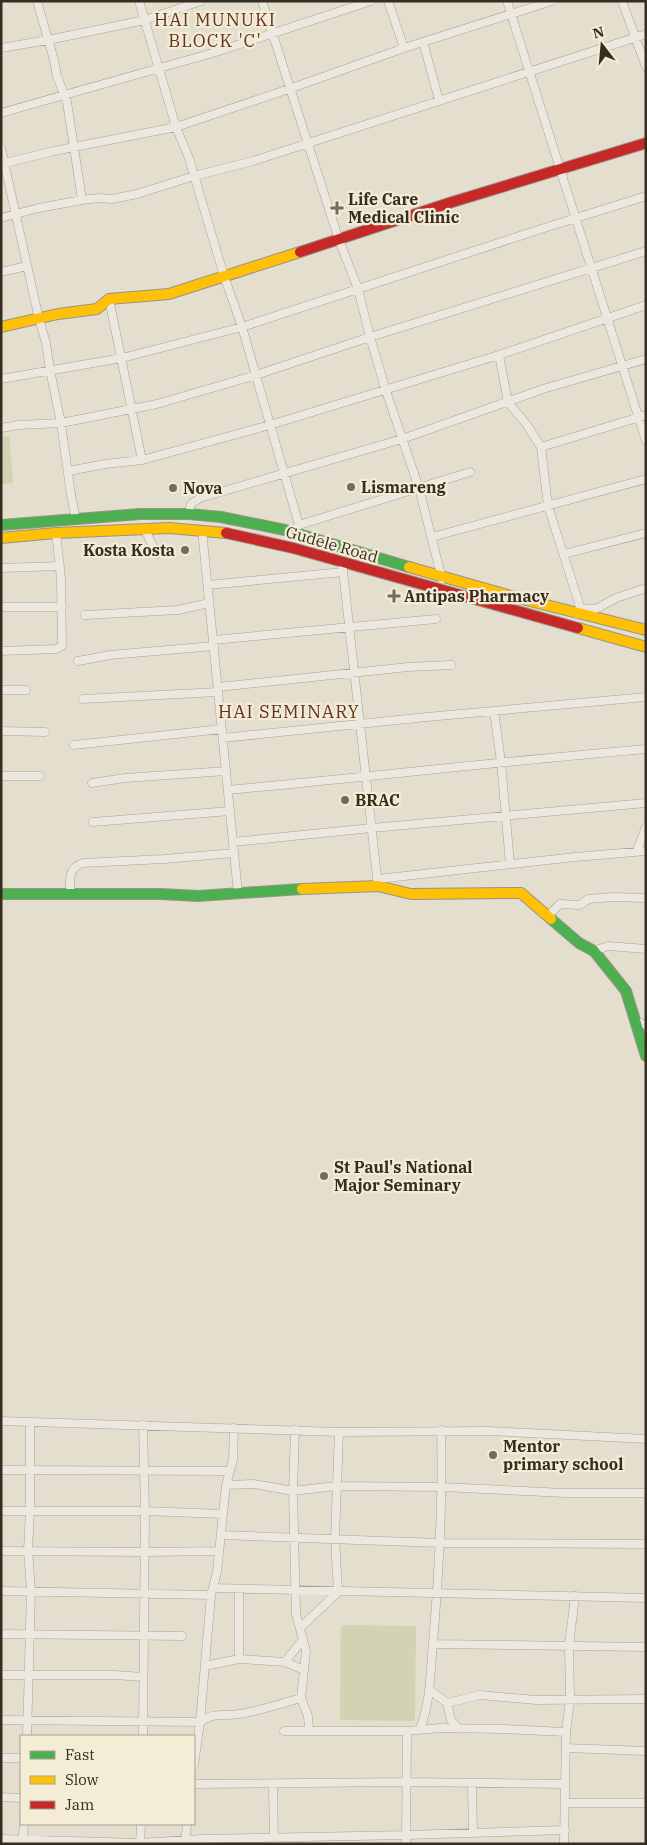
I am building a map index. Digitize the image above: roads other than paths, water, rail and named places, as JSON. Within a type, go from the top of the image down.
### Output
[{"type":"main road","points":[[1,328],[58,314],[97,309],[109,299],[169,294],[393,221],[646,143]]},
{"type":"main road","name":"Gudele Road","points":[[1,525],[139,513],[189,514],[297,529],[442,577],[646,630]]},
{"type":"main road","points":[[89,531],[90,518]]},
{"type":"main road","name":"Gudele Road","points":[[1,538],[144,528],[202,530],[235,534],[266,541],[343,567],[444,591],[646,647]]},
{"type":"main road","points":[[1,894],[198,896],[378,883],[411,894],[521,893],[579,943],[594,951],[622,984],[626,991],[646,1056]]},
{"type":"street","points":[[36,1],[57,76],[64,94],[82,200]]},
{"type":"street","points":[[139,1],[176,127],[189,158],[224,276],[242,327],[285,473],[297,529],[470,472]]},
{"type":"street","points":[[1,48],[145,20],[201,1]]},
{"type":"street","points":[[262,1],[339,240],[358,289],[386,391],[419,488],[444,591]]},
{"type":"street","points":[[1,113],[216,52],[371,1]]},
{"type":"street","points":[[388,1],[404,48]]},
{"type":"street","points":[[508,1],[623,367],[642,416],[646,441]]},
{"type":"street","points":[[5,163],[176,127],[404,48],[552,1]]},
{"type":"street","points":[[622,1],[646,67]]},
{"type":"street","points":[[1,218],[82,200],[112,199],[138,194],[194,176],[253,161],[529,70],[646,34]]},
{"type":"street","points":[[423,42],[439,100]]},
{"type":"street","points":[[1,150],[39,320],[46,343],[76,519]]},
{"type":"street","points":[[1,379],[122,358],[242,327],[646,196]]},
{"type":"street","points":[[1,428],[19,425],[61,424],[157,404],[256,375],[370,337],[646,251]]},
{"type":"street","points":[[1,272],[27,266]]},
{"type":"street","points":[[109,299],[142,460]]},
{"type":"street","points":[[69,471],[105,464],[142,460],[270,425],[499,355],[646,305]]},
{"type":"street","points":[[499,355],[508,402],[527,425],[541,447],[548,506],[564,554],[578,611],[596,609],[616,598],[646,588]]},
{"type":"street","points":[[189,514],[191,504],[196,500],[402,439],[543,389],[646,359]]},
{"type":"street","points":[[541,447],[642,416]]},
{"type":"street","points":[[432,537],[463,527],[646,479]]},
{"type":"street","points":[[144,528],[157,554]]},
{"type":"street","points":[[202,530],[238,893]]},
{"type":"street","points":[[1,651],[60,648],[62,643],[62,607],[56,533]]},
{"type":"street","points":[[564,554],[646,533]]},
{"type":"street","points":[[1,568],[60,566]]},
{"type":"street","points":[[208,584],[343,567],[378,883],[510,864],[646,851]]},
{"type":"street","points":[[85,615],[178,610],[210,603]]},
{"type":"street","points":[[1,607],[62,607]]},
{"type":"street","points":[[78,661],[110,655],[349,627],[436,619]]},
{"type":"street","points":[[83,699],[218,690],[354,673],[451,665]]},
{"type":"street","points":[[1,690],[26,690]]},
{"type":"street","points":[[223,738],[494,710],[646,697]]},
{"type":"street","points":[[494,710],[501,762],[510,864]]},
{"type":"street","points":[[74,745],[222,729]]},
{"type":"street","points":[[1,732],[45,732]]},
{"type":"street","points":[[228,790],[366,778],[501,762],[646,748]]},
{"type":"street","points":[[92,783],[125,778],[226,771]]},
{"type":"street","points":[[1,776],[40,776]]},
{"type":"street","points":[[233,842],[646,803]]},
{"type":"street","points":[[92,822],[230,811]]},
{"type":"street","points":[[637,851],[646,828]]},
{"type":"street","points":[[71,895],[72,870],[77,864],[234,853]]},
{"type":"street","points":[[548,916],[560,904],[580,905],[588,899],[613,897],[646,898]]},
{"type":"street","points":[[594,951],[608,946],[646,949]]},
{"type":"street","points":[[635,1021],[646,1025]]},
{"type":"street","points":[[1,1422],[339,1432],[441,1430],[526,1432],[646,1440]]},
{"type":"street","points":[[27,1735],[31,1591],[28,1550],[30,1422]]},
{"type":"street","points":[[143,1425],[145,1511],[143,1735]]},
{"type":"street","points":[[195,1758],[212,1591],[217,1572],[226,1485],[233,1460],[234,1428]]},
{"type":"street","points":[[295,1430],[293,1491],[296,1614],[306,1651],[301,1698],[308,1716],[309,1730]]},
{"type":"street","points":[[420,1729],[427,1711],[430,1690],[438,1594],[442,1487],[441,1430]]},
{"type":"street","points":[[300,1628],[338,1592],[335,1538],[339,1432]]},
{"type":"street","points":[[1,1470],[230,1471]]},
{"type":"street","points":[[226,1485],[254,1484],[293,1491],[336,1486],[442,1487],[565,1493],[646,1493]]},
{"type":"street","points":[[1,1511],[145,1511],[222,1514]]},
{"type":"street","points":[[221,1535],[439,1542],[646,1544]]},
{"type":"street","points":[[1,1551],[219,1551]]},
{"type":"street","points":[[239,1589],[239,1659]]},
{"type":"street","points":[[1,1591],[144,1593],[239,1589],[646,1598]]},
{"type":"street","points":[[564,1844],[566,1732],[570,1700],[569,1645],[575,1596]]},
{"type":"street","points":[[1,1634],[182,1636]]},
{"type":"street","points":[[285,1662],[303,1639]]},
{"type":"street","points":[[433,1644],[569,1645],[646,1648]]},
{"type":"street","points":[[205,1666],[239,1659],[285,1662],[304,1670]]},
{"type":"street","points":[[1,1675],[115,1675],[143,1677]]},
{"type":"street","points":[[430,1690],[447,1703],[451,1720],[459,1729]]},
{"type":"street","points":[[447,1703],[480,1695],[536,1700],[646,1698]]},
{"type":"street","points":[[1,1720],[200,1722],[211,1715],[245,1713],[301,1698]]},
{"type":"street","points":[[284,1731],[407,1731],[440,1728],[566,1732]]},
{"type":"street","points":[[406,1844],[407,1731]]},
{"type":"street","points":[[566,1748],[646,1751]]},
{"type":"street","points":[[1,1758],[20,1758]]},
{"type":"street","points":[[195,1784],[407,1782],[564,1784]]},
{"type":"street","points":[[273,1784],[273,1840]]},
{"type":"street","points":[[472,1784],[472,1833]]},
{"type":"street","points":[[1,1798],[20,1798]]},
{"type":"street","points":[[565,1803],[646,1803]]},
{"type":"street","points":[[22,1842],[24,1825]]},
{"type":"street","points":[[140,1844],[141,1825]]},
{"type":"street","points":[[185,1842],[187,1825]]},
{"type":"street","points":[[1,1839],[22,1842],[140,1844],[565,1830]]},
{"type":"place","name":"Life Care Medical Clinic","points":[[337,208]]},
{"type":"place","name":"Lismareng","points":[[351,487]]},
{"type":"place","name":"Nova","points":[[173,488]]},
{"type":"place","name":"Kosta Kosta","points":[[185,550]]},
{"type":"place","name":"Antipas Pharmacy","points":[[394,596]]},
{"type":"place","name":"BRAC","points":[[345,800]]},
{"type":"place","name":"St Paul's National Major Seminary","points":[[324,1176]]},
{"type":"place","name":"Mentor primary school","points":[[493,1455]]},
{"type":"district","name":"HAI MUNUKI BLOCK 'C'","points":[[215,30]]},
{"type":"district","name":"HAI SEMINARY","points":[[289,712]]}]
